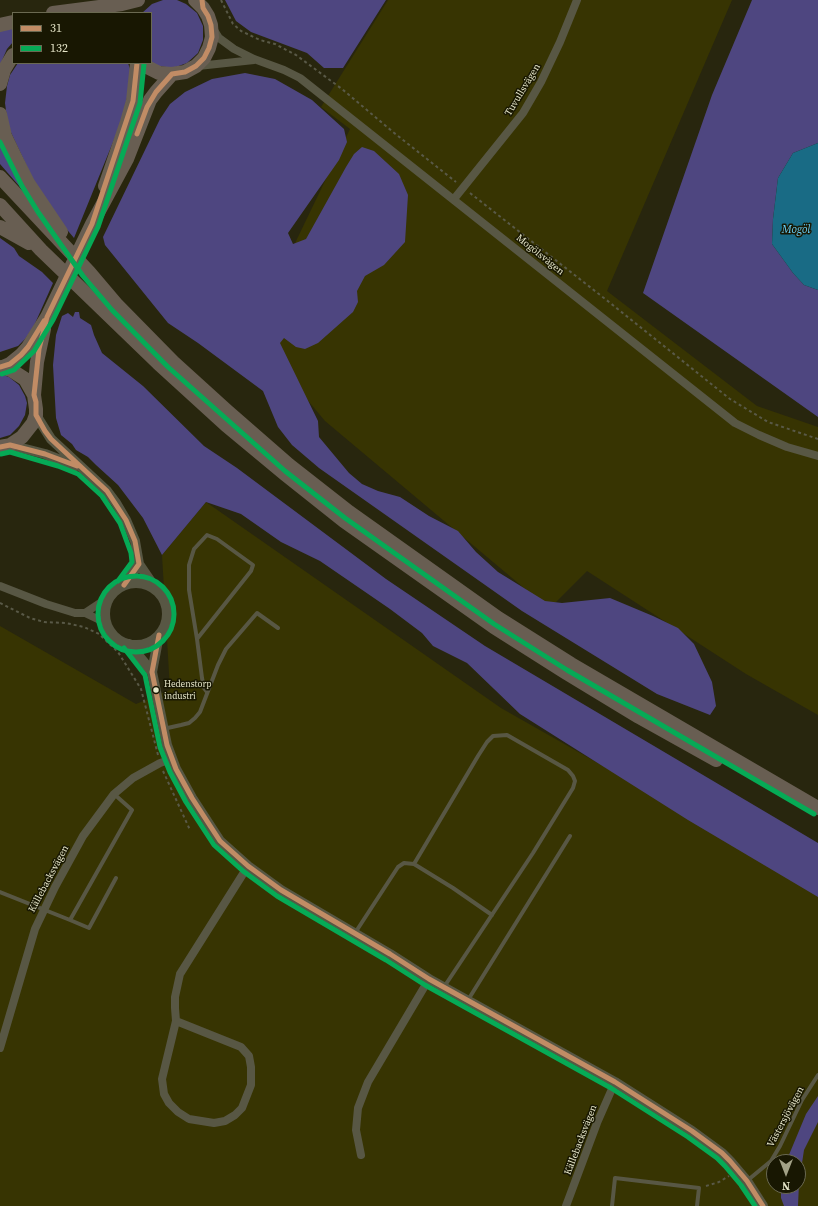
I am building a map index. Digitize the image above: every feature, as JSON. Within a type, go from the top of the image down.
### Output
[{"type":"highway","points":[[61,12],[122,4],[138,0]]},
{"type":"highway","points":[[136,12],[147,0]]},
{"type":"highway","points":[[144,64],[159,73],[172,74],[185,72],[196,66],[204,58],[212,37],[211,25],[208,16],[200,3]]},
{"type":"highway","points":[[0,25],[12,22]]},
{"type":"highway","points":[[0,84],[4,70],[12,57]]},
{"type":"highway","points":[[92,224],[133,101],[137,64]]},
{"type":"highway","points":[[2,367],[10,364],[21,355],[28,347],[47,317],[92,224],[127,160],[150,100],[172,74]]},
{"type":"highway","points":[[0,114],[5,136],[28,183],[89,272]]},
{"type":"highway","points":[[0,177],[89,272],[117,305],[173,362],[289,465],[349,512],[498,618],[571,664],[818,808]]},
{"type":"highway","points":[[0,205],[41,250],[158,363],[226,425],[350,526],[494,627],[565,672],[818,819]]},
{"type":"highway","points":[[0,227],[41,250]]},
{"type":"highway","points":[[5,446],[22,437],[30,428],[36,415],[34,396],[39,349],[47,317]]},
{"type":"highway","points":[[2,367],[19,374],[25,380],[34,396]]},
{"type":"street","name":"Tuvullsvägen","points":[[454,199],[523,113],[541,82],[560,42],[577,0]]},
{"type":"street","name":"Mogölsvägen","points":[[211,25],[219,38],[234,49],[300,78],[735,422],[759,435],[818,456]]},
{"type":"street","name":"Mogölsvägen","points":[[196,66],[254,59]]},
{"type":"street","points":[[0,586],[64,611],[85,613],[106,624],[115,637],[134,645],[145,644],[155,639],[165,626],[168,615],[164,599],[139,564],[135,541],[126,520],[116,503],[106,491],[51,438],[36,415]]},
{"type":"street","points":[[5,446],[45,454],[82,468]]},
{"type":"street","points":[[124,585],[139,564]]},
{"type":"street","points":[[85,613],[109,597],[117,588],[132,582],[150,585],[157,590]]},
{"type":"street","points":[[106,624],[105,610],[109,597]]},
{"type":"street","points":[[159,635],[152,672],[163,729],[172,759],[192,798],[220,841],[248,866],[281,890],[429,979],[615,1082],[706,1141],[722,1153],[747,1180],[763,1206]]},
{"type":"street","points":[[129,644],[152,672]]},
{"type":"street","name":"Källebacksvägen","points":[[0,1048],[35,929],[43,910],[83,836],[114,794],[133,778],[160,763],[172,759]]},
{"type":"street","points":[[176,1021],[242,1047],[249,1056],[252,1067],[251,1085],[242,1108],[235,1115],[225,1121],[214,1123],[189,1119],[178,1112],[169,1103],[164,1094],[162,1080],[176,1021],[175,997],[180,974],[248,866]]},
{"type":"street","points":[[360,1155],[356,1130],[358,1108],[368,1082],[429,979]]},
{"type":"street","name":"Källebacksvägen","points":[[566,1206],[597,1123],[615,1082]]},
{"type":"lane","points":[[198,639],[251,571],[253,565],[217,538],[207,535],[194,550],[189,565],[189,590],[198,639],[202,678],[204,688],[207,692]]},
{"type":"lane","points":[[163,729],[189,723],[200,712],[207,692],[226,650],[256,613],[278,628]]},
{"type":"lane","points":[[414,864],[478,756],[493,736],[507,735],[568,770],[573,776],[575,782],[573,788],[444,987]]},
{"type":"lane","points":[[70,920],[132,810],[114,794]]},
{"type":"lane","points":[[468,1001],[570,836]]},
{"type":"lane","points":[[354,933],[398,867],[404,863],[414,864],[492,915]]},
{"type":"lane","points":[[0,892],[89,928],[116,878]]},
{"type":"lane","name":"Västersjövägen","points":[[747,1180],[770,1161],[780,1146],[802,1100],[818,1075]]},
{"type":"lane","points":[[612,1206],[615,1178],[699,1188],[696,1206]]},
{"type":"path","points":[[221,0],[233,24],[241,31],[260,40],[275,44],[296,55],[730,399],[768,422],[818,439]]},
{"type":"path","points":[[0,603],[30,618],[44,622],[84,627],[99,634],[118,652],[141,689],[160,763],[190,830]]},
{"type":"path","points":[[710,1186],[739,1171]]},
{"type":"shaded area","points":[[163,0],[177,0],[186,4],[197,13],[203,26],[203,40],[198,53],[187,63],[173,68],[152,63],[152,12],[143,12],[152,4]]},
{"type":"shaded area","points":[[225,0],[386,0],[343,68],[324,68],[307,53],[251,32],[236,21]]},
{"type":"shaded area","points":[[388,0],[732,0],[607,291],[757,406],[818,427],[818,715],[746,674],[587,571],[549,609],[325,421],[289,378],[274,327],[284,266],[350,129],[321,107]]},
{"type":"shaded area","points":[[752,0],[818,0],[818,143],[793,153],[778,178],[773,219],[772,244],[793,273],[804,285],[818,290],[818,417],[643,293],[712,95]]},
{"type":"shaded area","points":[[12,28],[12,43],[7,49],[0,65],[0,30]]},
{"type":"shaded area","points":[[17,64],[128,64],[132,75],[122,120],[74,238],[53,213],[35,184],[8,126],[5,103],[10,75]]},
{"type":"shaded area","points":[[245,73],[275,79],[312,100],[344,129],[347,142],[339,160],[288,233],[293,244],[306,239],[346,167],[354,154],[362,147],[374,151],[399,174],[408,195],[405,242],[384,265],[365,276],[357,291],[358,302],[353,312],[318,343],[305,349],[296,347],[284,338],[280,343],[318,421],[319,437],[349,473],[362,484],[378,491],[400,497],[429,516],[458,531],[476,552],[498,572],[545,601],[562,603],[610,598],[678,628],[694,644],[712,682],[716,706],[710,715],[657,694],[522,611],[319,468],[292,445],[278,427],[263,391],[168,323],[105,245],[103,237],[160,119],[170,104],[185,92],[212,79]]},
{"type":"shaded area","points":[[0,128],[5,147],[27,195],[0,164]]},
{"type":"shaded area","points":[[0,238],[14,248],[19,256],[42,272],[53,283],[33,328],[25,339],[18,346],[0,352]]},
{"type":"shaded area","points":[[75,312],[79,312],[80,318],[91,325],[102,353],[143,386],[204,446],[237,468],[386,579],[485,646],[818,843],[818,897],[688,820],[520,714],[467,663],[433,646],[422,633],[390,609],[320,561],[281,542],[241,514],[206,502],[162,555],[143,518],[118,485],[88,457],[76,450],[72,444],[61,435],[56,418],[53,365],[56,335],[62,316],[68,313],[73,317]]},
{"type":"shaded area","points":[[0,374],[9,377],[19,385],[27,403],[25,415],[19,426],[10,435],[0,438]]},
{"type":"shaded area","points":[[206,502],[501,708],[818,888],[818,1206],[0,1206],[0,626],[136,704],[170,690],[162,555]]},
{"type":"shaded area","points":[[818,1096],[818,1122],[803,1154],[789,1154],[806,1114]]},
{"type":"shaded area","points":[[781,1194],[799,1194],[798,1206],[784,1206]]},
{"type":"water","name":"Mogöl","points":[[818,143],[818,290],[804,285],[793,273],[772,244],[773,219],[778,178],[793,153]]},
{"type":"transit line","name":"31","points":[[137,134],[147,107],[156,92],[172,74],[185,72],[196,66],[204,58],[209,48],[212,37],[211,25],[203,8],[202,0]]},
{"type":"transit line","name":"31","points":[[124,585],[139,564],[135,541],[126,520],[107,491],[51,439],[45,431],[36,415],[36,402],[34,395],[39,349],[47,317],[92,224],[133,101],[137,64]]},
{"type":"transit line","name":"132","points":[[2,374],[14,370],[34,351],[53,320],[98,227],[140,103],[144,64]]},
{"type":"transit line","name":"132","points":[[0,142],[22,186],[38,212],[83,276],[112,310],[168,367],[285,471],[345,518],[494,624],[567,670],[814,814]]},
{"type":"transit line","name":"31","points":[[0,367],[10,364],[21,355],[28,347],[44,321]]},
{"type":"transit line","name":"31","points":[[0,447],[10,445],[45,454],[77,466]]},
{"type":"transit line","name":"132","points":[[1,454],[10,452],[58,466],[78,474],[102,496],[120,523],[131,553],[132,562],[118,581]]},
{"type":"transit line","name":"132","points":[[129,576],[143,576],[151,578],[157,582],[168,593],[172,599],[174,614],[172,629],[163,641],[151,650],[143,652],[129,652],[121,650],[115,646],[104,635],[100,629],[98,621],[98,607],[100,599],[104,593],[115,582],[121,578],[129,576]]},
{"type":"transit line","name":"31","points":[[159,635],[152,672],[167,745],[176,769],[192,798],[220,841],[248,866],[281,890],[390,954],[429,979],[615,1082],[692,1131],[722,1153],[730,1161],[747,1181],[763,1206]]},
{"type":"transit line","name":"132","points":[[124,648],[145,675],[160,747],[170,772],[186,802],[214,845],[243,871],[277,896],[386,960],[425,985],[611,1088],[688,1137],[717,1158],[725,1166],[741,1185],[755,1206]]},
{"type":"place","name":"Hedenstorp industri","points":[[156,690]]}]
